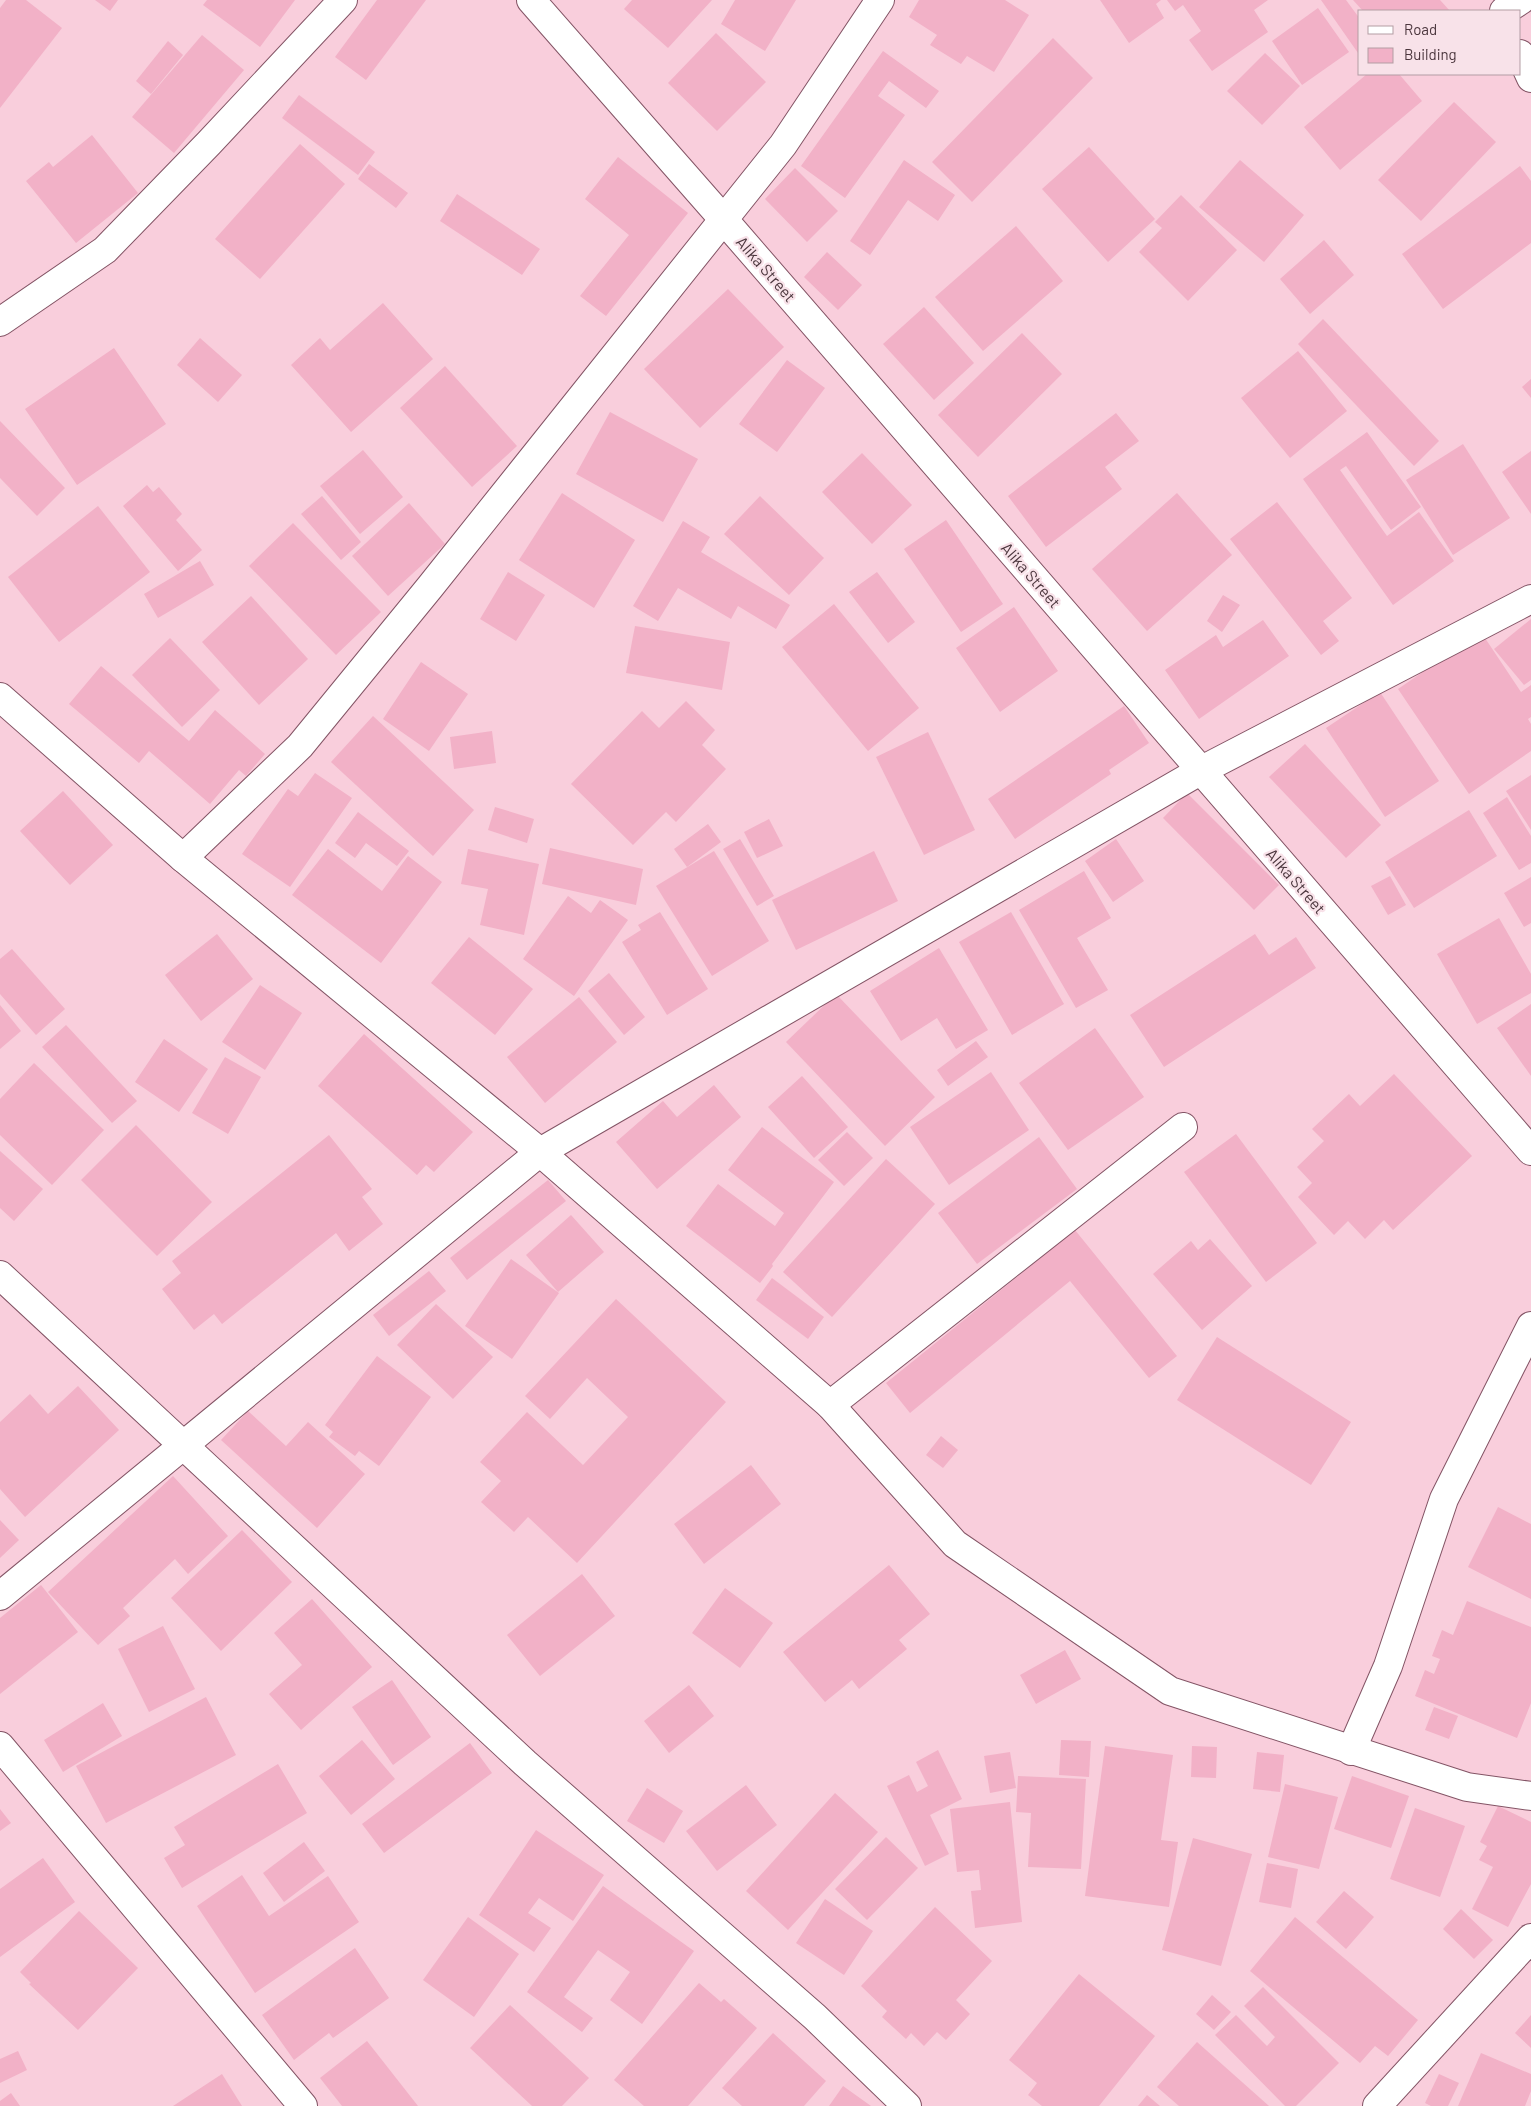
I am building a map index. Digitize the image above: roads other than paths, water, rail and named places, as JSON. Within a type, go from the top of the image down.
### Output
[{"type":"street","points":[[0,322],[105,250],[209,143],[343,0]]},
{"type":"street","name":"Alika Street","points":[[531,0],[1531,1151]]},
{"type":"street","points":[[184,858],[300,746],[430,587],[783,145],[880,0]]},
{"type":"street","points":[[1506,10],[1521,0]]},
{"type":"street","points":[[1521,56],[1531,78]]},
{"type":"street","points":[[0,1596],[540,1152],[1200,771],[1531,599]]},
{"type":"street","points":[[0,697],[184,858],[540,1152],[830,1405],[955,1544],[1170,1691],[1467,1787],[1531,1796]]},
{"type":"street","points":[[830,1405],[1182,1127]]},
{"type":"street","points":[[0,1275],[525,1763],[815,2017],[907,2106]]},
{"type":"street","points":[[1351,1751],[1388,1666],[1444,1499],[1531,1326]]},
{"type":"street","points":[[0,1746],[303,2106]]},
{"type":"street","points":[[1376,2106],[1531,1938]]}]
